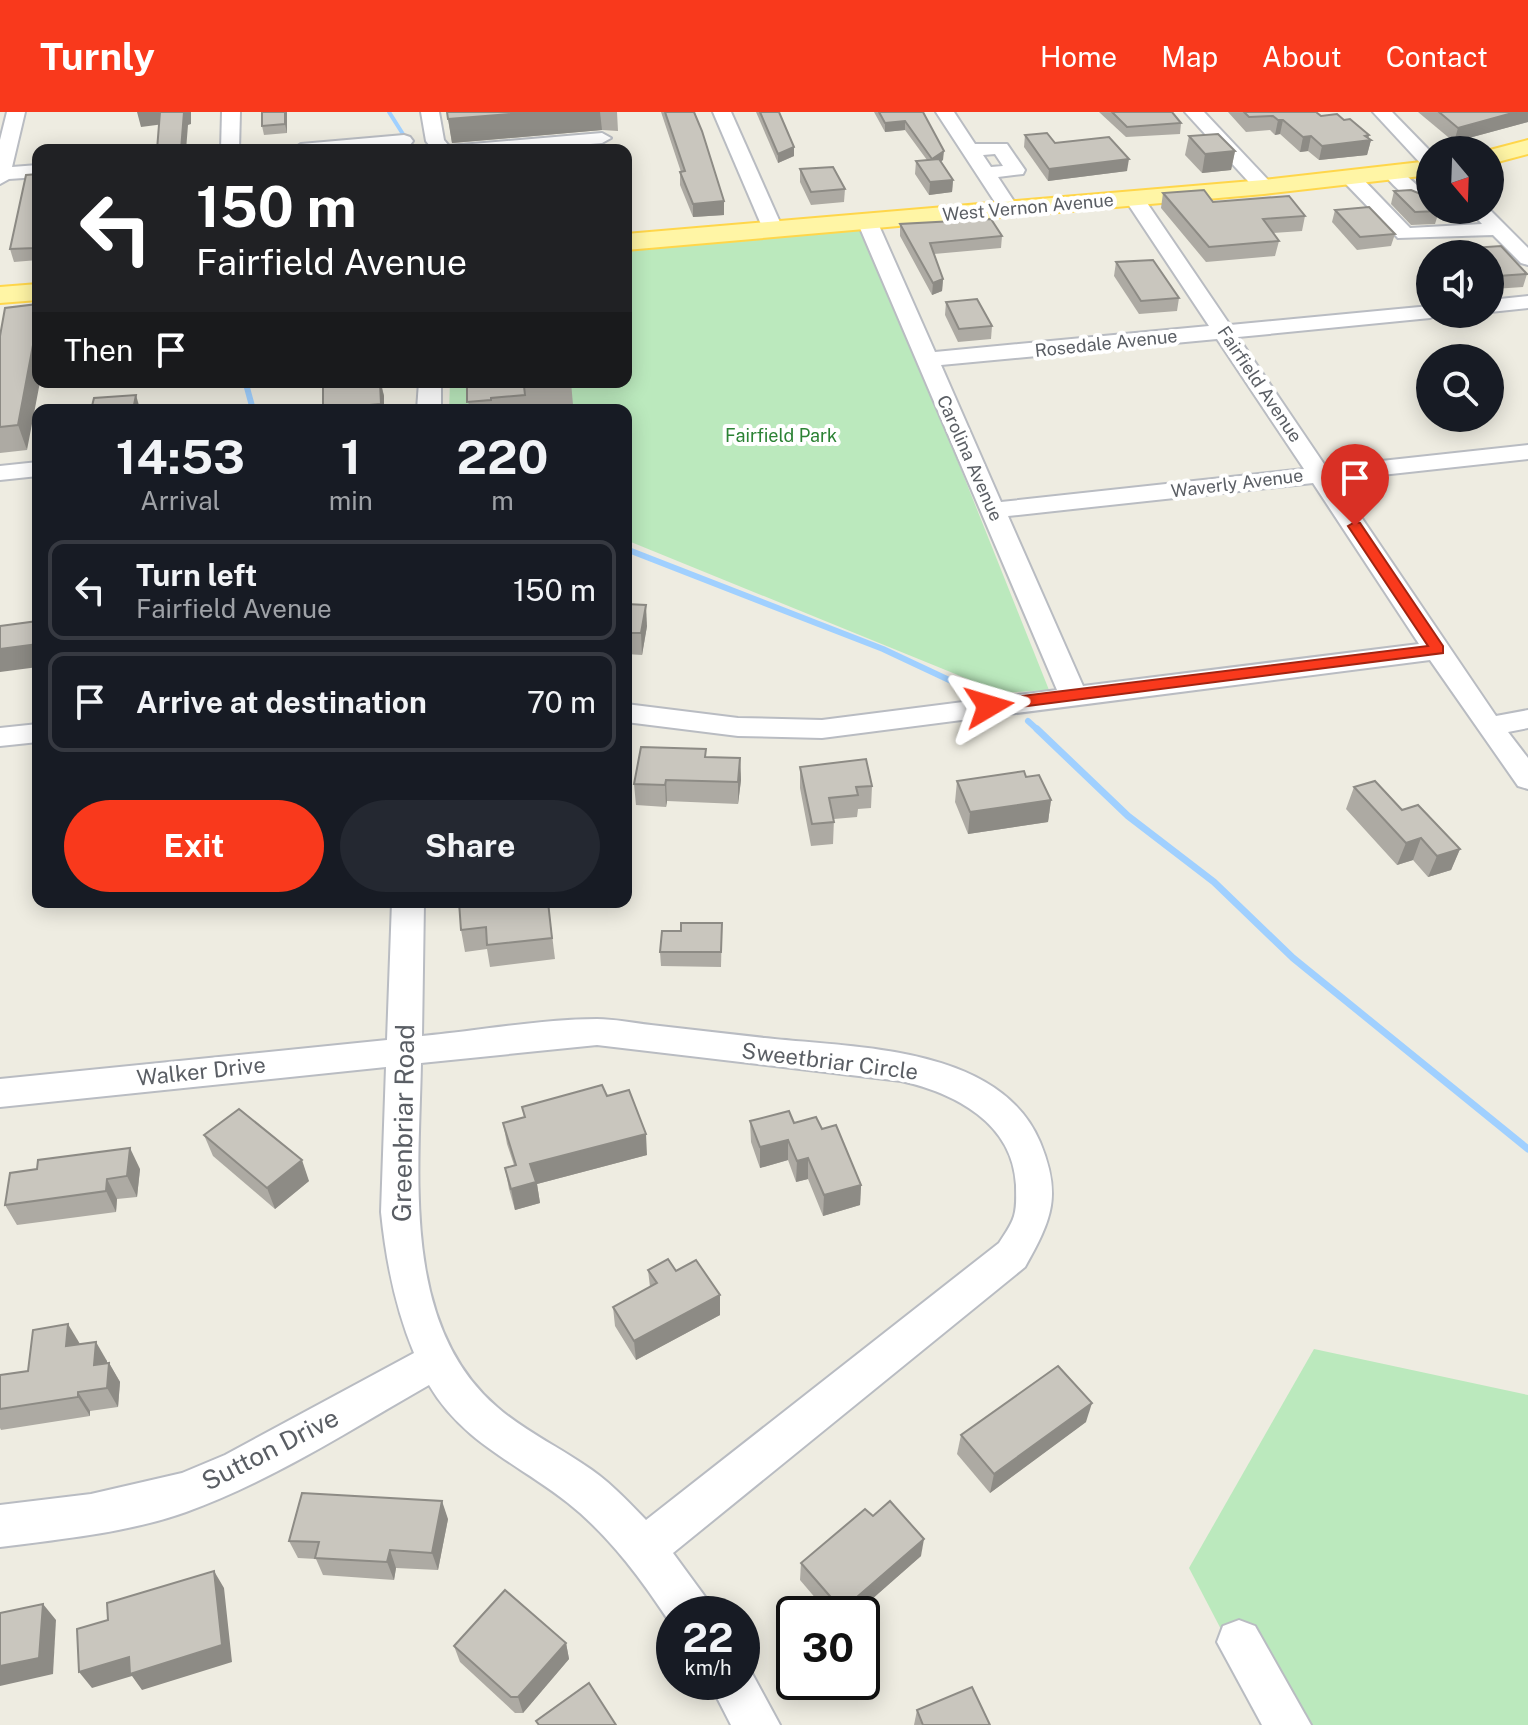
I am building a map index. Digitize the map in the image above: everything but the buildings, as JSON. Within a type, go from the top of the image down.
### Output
[{"type":"main road","points":[[1504,153],[1528,147]]},
{"type":"main road","name":"West Vernon Avenue","points":[[632,241],[1264,187],[1360,187],[1416,168]]},
{"type":"main road","points":[[0,295],[32,292]]},
{"type":"street","points":[[16,112],[0,175],[32,172]]},
{"type":"street","points":[[230,144],[231,112]]},
{"type":"street","points":[[430,112],[438,144]]},
{"type":"street","points":[[722,112],[773,229]]},
{"type":"street","points":[[945,112],[1009,209]]},
{"type":"street","points":[[1194,112],[1264,187]]},
{"type":"street","points":[[1382,112],[1416,150]]},
{"type":"street","points":[[528,144],[602,138]]},
{"type":"street","points":[[370,144],[404,141]]},
{"type":"street","points":[[971,150],[1000,148],[1016,170],[986,173]]},
{"type":"street","points":[[1393,174],[1416,194]]},
{"type":"street","points":[[1360,187],[1416,204]]},
{"type":"street","points":[[1360,187],[1405,234],[1418,224]]},
{"type":"street","name":"Fairfield Avenue","points":[[1134,198],[1489,727],[1528,779]]},
{"type":"street","name":"Carolina Avenue","points":[[867,221],[1073,695]]},
{"type":"street","points":[[1481,224],[1498,229]]},
{"type":"street","points":[[1493,224],[1528,259]]},
{"type":"street","points":[[1504,305],[1528,302]]},
{"type":"street","name":"Rosedale Avenue","points":[[926,360],[1416,313]]},
{"type":"street","name":"Waverly Avenue","points":[[993,510],[1528,452]]},
{"type":"street","points":[[0,473],[32,470]]},
{"type":"street","points":[[632,714],[738,727],[813,729],[1438,650]]},
{"type":"street","points":[[1489,727],[1528,719]]},
{"type":"street","points":[[0,737],[32,734]]},
{"type":"street","name":"Greenbriar Road","points":[[408,908],[402,1233],[416,1305],[436,1361],[459,1395],[483,1421],[511,1445],[571,1480],[623,1527],[676,1596]]},
{"type":"street","name":"Sweetbriar Circle","points":[[403,1052],[597,1032],[901,1067],[941,1076],[978,1094],[1007,1119],[1028,1151],[1033,1169],[1035,1205],[1031,1222],[1012,1255],[642,1551]]},
{"type":"street","name":"Walker Drive","points":[[0,1093],[403,1052]]},
{"type":"street","name":"Sutton Drive","points":[[0,1526],[91,1515],[183,1493],[240,1469],[436,1361]]},
{"type":"street","points":[[1239,1642],[1288,1725]]},
{"type":"street","points":[[742,1700],[757,1725]]},
{"type":"green space","name":"Fairfield Park","points":[[862,221],[1049,690],[1002,693],[632,542],[632,404],[449,404],[450,388],[632,388],[632,240]]},
{"type":"green space","points":[[1314,1349],[1528,1395],[1528,1725],[1271,1725],[1189,1568]]},
{"type":"waterway","points":[[389,112],[409,144]]},
{"type":"waterway","points":[[247,388],[251,404]]},
{"type":"waterway","points":[[632,551],[883,649],[981,695]]},
{"type":"waterway","points":[[1028,721],[1039,731]]},
{"type":"waterway","points":[[1037,729],[1128,816],[1214,882],[1293,958],[1528,1149]]},
{"type":"route","points":[[989,706],[1438,650],[1355,526]]}]
